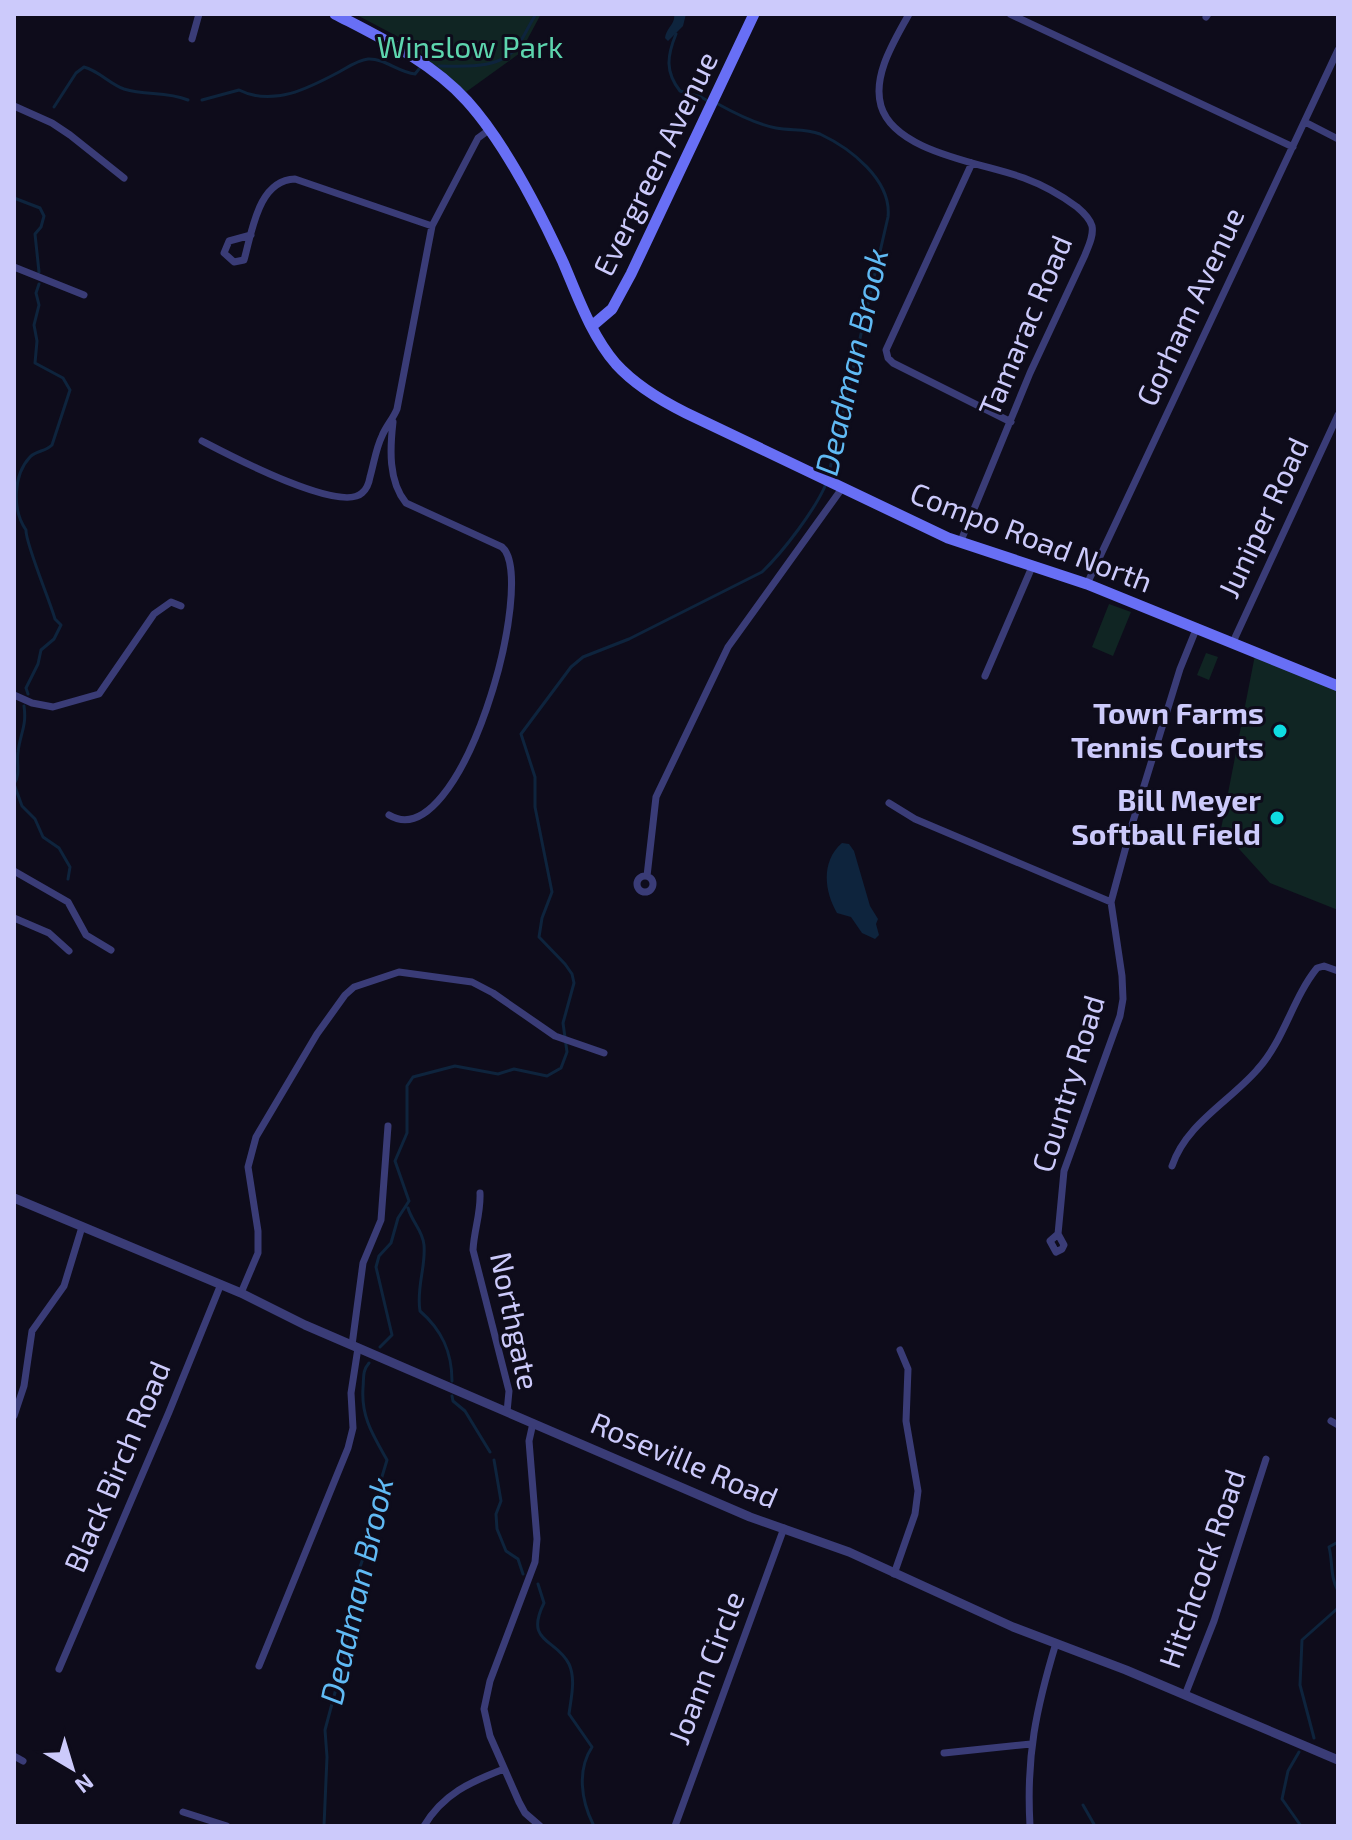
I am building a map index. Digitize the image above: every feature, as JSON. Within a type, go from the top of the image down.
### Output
[{"type":"main road","name":"Compo Road North","points":[[335,14],[434,72],[466,100],[489,130],[545,225],[592,326],[616,364],[655,396],[960,543],[1087,584],[1338,686]]},
{"type":"main road","name":"Evergreen Avenue","points":[[592,326],[612,309],[631,274],[754,14]]},
{"type":"street","points":[[192,39],[199,14]]},
{"type":"street","name":"Tamarac Road","points":[[909,14],[882,73],[881,107],[901,133],[942,154],[1024,178],[1064,197],[1084,213],[1092,225],[1085,255],[1030,373],[960,543]]},
{"type":"street","points":[[1010,14],[1293,147]]},
{"type":"street","name":"Gorham Avenue","points":[[1087,584],[1338,50]]},
{"type":"street","points":[[14,106],[52,123],[124,178]]},
{"type":"street","points":[[1305,122],[1338,139]]},
{"type":"street","points":[[202,441],[279,480],[352,498],[366,488],[383,433],[397,409],[432,226],[478,138],[489,130]]},
{"type":"street","points":[[972,163],[886,350],[893,363],[1011,422]]},
{"type":"street","points":[[251,235],[263,199],[271,188],[288,179],[432,226]]},
{"type":"street","points":[[14,267],[84,295]]},
{"type":"street","name":"Juniper Road","points":[[1233,642],[1338,415]]},
{"type":"street","points":[[389,815],[402,820],[410,819],[434,807],[442,800],[472,746],[496,682],[512,570],[511,557],[502,547],[402,499],[390,451],[393,419]]},
{"type":"street","points":[[647,876],[656,797],[728,647],[833,482]]},
{"type":"street","points":[[985,676],[1032,567]]},
{"type":"street","points":[[14,695],[53,707],[99,694],[154,614],[171,602],[181,606]]},
{"type":"street","name":"Country Road","points":[[1058,1234],[1064,1171],[1120,1016],[1123,999],[1111,902],[1180,669],[1197,627]]},
{"type":"street","points":[[889,803],[915,819],[1111,902]]},
{"type":"street","points":[[14,871],[68,902],[86,935],[111,950]]},
{"type":"street","points":[[14,918],[49,933],[69,951]]},
{"type":"street","points":[[1172,1166],[1176,1153],[1187,1139],[1259,1069],[1317,968],[1324,966],[1338,971]]},
{"type":"street","points":[[241,1293],[258,1253],[258,1231],[248,1167],[256,1137],[317,1034],[350,990],[389,974],[409,972],[472,982],[536,1024],[565,1039],[604,1053]]},
{"type":"street","points":[[259,1666],[348,1448],[353,1428],[351,1393],[363,1263],[381,1220],[388,1126]]},
{"type":"street","name":"Northgate","points":[[480,1193],[473,1250],[509,1391],[507,1412]]},
{"type":"street","name":"Roseville Road","points":[[14,1198],[221,1284],[355,1347],[750,1517],[838,1548],[1338,1760]]},
{"type":"street","points":[[14,1416],[24,1386],[32,1331],[64,1286],[82,1227]]},
{"type":"street","name":"Black Birch Road","points":[[59,1669],[221,1284]]},
{"type":"street","points":[[894,1574],[915,1514],[918,1491],[906,1421],[908,1369],[900,1350]]},
{"type":"street","points":[[533,1423],[529,1441],[537,1539],[535,1562],[490,1681],[484,1709],[485,1721],[525,1813],[540,1826]]},
{"type":"street","name":"Hitchcock Road","points":[[1185,1695],[1214,1621],[1266,1459]]},
{"type":"street","name":"Joann Circle","points":[[675,1826],[784,1528]]},
{"type":"street","points":[[1030,1826],[1028,1765],[1038,1702],[1056,1643]]},
{"type":"street","points":[[944,1753],[1031,1744]]},
{"type":"street","points":[[14,1756],[23,1761]]},
{"type":"street","points":[[424,1826],[441,1802],[454,1791],[504,1769]]},
{"type":"street","points":[[183,1812],[227,1826]]},
{"type":"green space","name":"Winslow Park","points":[[355,14],[541,14],[520,53],[466,92],[406,41]]},
{"type":"green space","points":[[1109,604],[1131,612],[1113,656],[1092,647]]},
{"type":"green space","points":[[1206,653],[1218,657],[1209,680],[1197,675]]},
{"type":"green space","points":[[1255,655],[1338,689],[1338,910],[1270,883],[1221,829]]},
{"type":"water","points":[[674,14],[686,14],[683,26],[668,41],[665,38],[674,21]]},
{"type":"water","points":[[842,843],[849,844],[854,851],[870,906],[878,919],[879,935],[875,939],[862,933],[851,917],[837,913],[829,895],[828,867],[835,850]]},
{"type":"waterway","points":[[439,66],[481,65],[501,60],[517,47],[536,14]]},
{"type":"waterway","name":"Deadman Brook","points":[[676,34],[669,57],[672,77],[680,91],[708,101]]},
{"type":"waterway","points":[[202,100],[239,90],[252,95],[278,96],[316,84],[368,59],[415,74],[419,69]]},
{"type":"waterway","points":[[54,107],[76,73],[84,67],[124,89],[188,100]]},
{"type":"waterway","name":"Deadman Brook","points":[[718,104],[761,124],[814,132],[832,140],[867,167],[883,190],[887,203],[888,217],[828,477]]},
{"type":"waterway","points":[[14,198],[40,208],[44,216],[35,234],[39,272]]},
{"type":"waterway","points":[[28,694],[26,688],[41,650],[54,639],[61,625],[55,619],[29,546],[18,513],[16,493],[24,464],[35,453],[52,445],[70,390],[63,378],[35,363],[37,341],[34,325],[39,305],[36,293],[39,284]]},
{"type":"waterway","name":"Deadman Brook","points":[[380,1347],[392,1335],[376,1267],[379,1256],[391,1243],[398,1218],[409,1201],[395,1161],[407,1133],[407,1086],[413,1077],[455,1066],[498,1074],[514,1069],[547,1076],[561,1068],[567,1052],[563,1023],[574,983],[565,964],[539,937],[552,892],[535,807],[535,777],[521,734],[571,667],[583,657],[629,639],[762,572],[798,530],[826,484]]},
{"type":"waterway","points":[[24,706],[24,725],[14,784],[22,806],[35,819],[43,837],[59,848],[70,867],[68,879]]},
{"type":"waterway","points":[[408,1208],[424,1245],[420,1311],[444,1342],[452,1381]]},
{"type":"waterway","name":"Deadman Brook","points":[[324,1826],[325,1730],[343,1672],[348,1622],[357,1598],[352,1590],[368,1544],[372,1510],[387,1460],[369,1426],[364,1408],[364,1375],[369,1363]]},
{"type":"waterway","points":[[452,1396],[490,1452]]},
{"type":"waterway","points":[[494,1460],[501,1501],[496,1514],[497,1529],[506,1551],[518,1559],[523,1574]]},
{"type":"waterway","points":[[1338,1542],[1329,1547],[1338,1591]]},
{"type":"waterway","points":[[538,1584],[544,1603],[539,1616],[540,1633],[569,1664],[573,1682],[569,1714],[592,1747],[584,1765],[582,1785],[593,1824]]},
{"type":"waterway","points":[[1314,1738],[1300,1685],[1302,1640],[1338,1608]]},
{"type":"waterway","points":[[1299,1752],[1288,1771],[1282,1799],[1301,1826]]},
{"type":"waterway","points":[[1083,1805],[1095,1826]]},
{"type":"place","name":"Town Farms Tennis Courts","points":[[1280,731]]},
{"type":"place","name":"Bill Meyer Softball Field","points":[[1277,818]]}]
